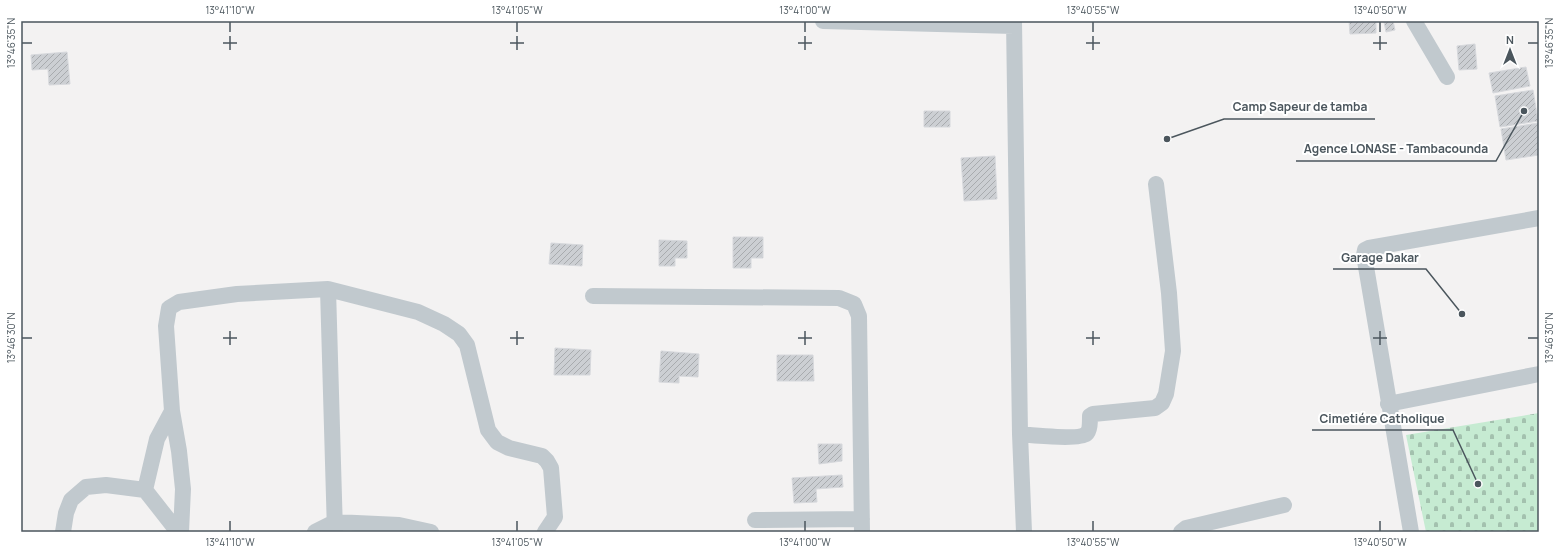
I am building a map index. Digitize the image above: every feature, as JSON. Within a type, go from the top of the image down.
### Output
[{"type":"street","points":[[823,21],[1014,23],[1020,434],[1024,532]]},
{"type":"street","points":[[1414,21],[1447,77]]},
{"type":"street","points":[[1020,434],[1076,437],[1086,435],[1088,432],[1090,416],[1093,414],[1155,408],[1162,403],[1166,394],[1173,351],[1170,293],[1156,184]]},
{"type":"street","points":[[1411,532],[1388,404],[1364,255],[1365,250],[1369,248],[1539,218]]},
{"type":"street","points":[[328,289],[335,527]]},
{"type":"street","points":[[181,532],[183,489],[179,451],[172,411],[166,326],[169,308],[179,302],[237,294],[328,289],[418,312],[444,324],[459,334],[467,345],[488,430],[497,442],[509,448],[542,456],[551,468],[555,517],[545,532]]},
{"type":"street","points":[[593,296],[840,298],[854,304],[859,316],[862,525],[755,520]]},
{"type":"street","points":[[1388,404],[1539,374]]},
{"type":"street","points":[[145,490],[157,439],[172,411]]},
{"type":"street","points":[[63,532],[66,513],[71,500],[86,486],[106,485],[145,490],[178,532]]},
{"type":"street","points":[[1181,532],[1186,528],[1284,505]]},
{"type":"street","points":[[315,532],[335,527],[399,525],[431,532]]},
{"type":"green space","points":[[1539,413],[1539,532],[1426,532],[1406,435]]},
{"type":"building","points":[[1349,21],[1376,21],[1376,33],[1350,34]]},
{"type":"building","points":[[1393,21],[1395,30],[1386,32],[1384,22]]},
{"type":"building","points":[[1475,44],[1477,69],[1459,70],[1457,46]]},
{"type":"building","points":[[67,52],[70,84],[49,85],[48,69],[32,70],[31,55]]},
{"type":"building","points":[[1526,67],[1530,86],[1493,93],[1489,73]]},
{"type":"building","points":[[1533,90],[1538,121],[1500,127],[1495,96]]},
{"type":"building","points":[[924,111],[950,111],[950,127],[924,127]]},
{"type":"building","points":[[1538,123],[1539,155],[1506,160],[1501,129]]},
{"type":"building","points":[[995,156],[997,199],[964,201],[961,158]]},
{"type":"building","points":[[733,237],[763,237],[763,258],[751,258],[751,268],[733,268]]},
{"type":"building","points":[[659,240],[687,241],[687,258],[675,258],[675,266],[659,266]]},
{"type":"building","points":[[551,243],[583,245],[582,266],[549,264]]},
{"type":"building","points":[[555,348],[591,350],[590,375],[554,375]]},
{"type":"building","points":[[661,351],[699,354],[698,377],[679,376],[679,383],[659,382]]},
{"type":"building","points":[[777,355],[813,355],[814,381],[777,381]]},
{"type":"building","points":[[818,444],[842,444],[842,461],[819,464]]},
{"type":"building","points":[[842,475],[843,487],[816,489],[817,502],[794,503],[792,478]]},
{"type":"place","name":"Agence LONASE - Tambacounda","points":[[1524,111]]},
{"type":"place","name":"Camp Sapeur de tamba","points":[[1167,139]]},
{"type":"place","name":"Garage Dakar","points":[[1462,314]]},
{"type":"place","name":"Cimetiére Catholique","points":[[1478,484]]}]
